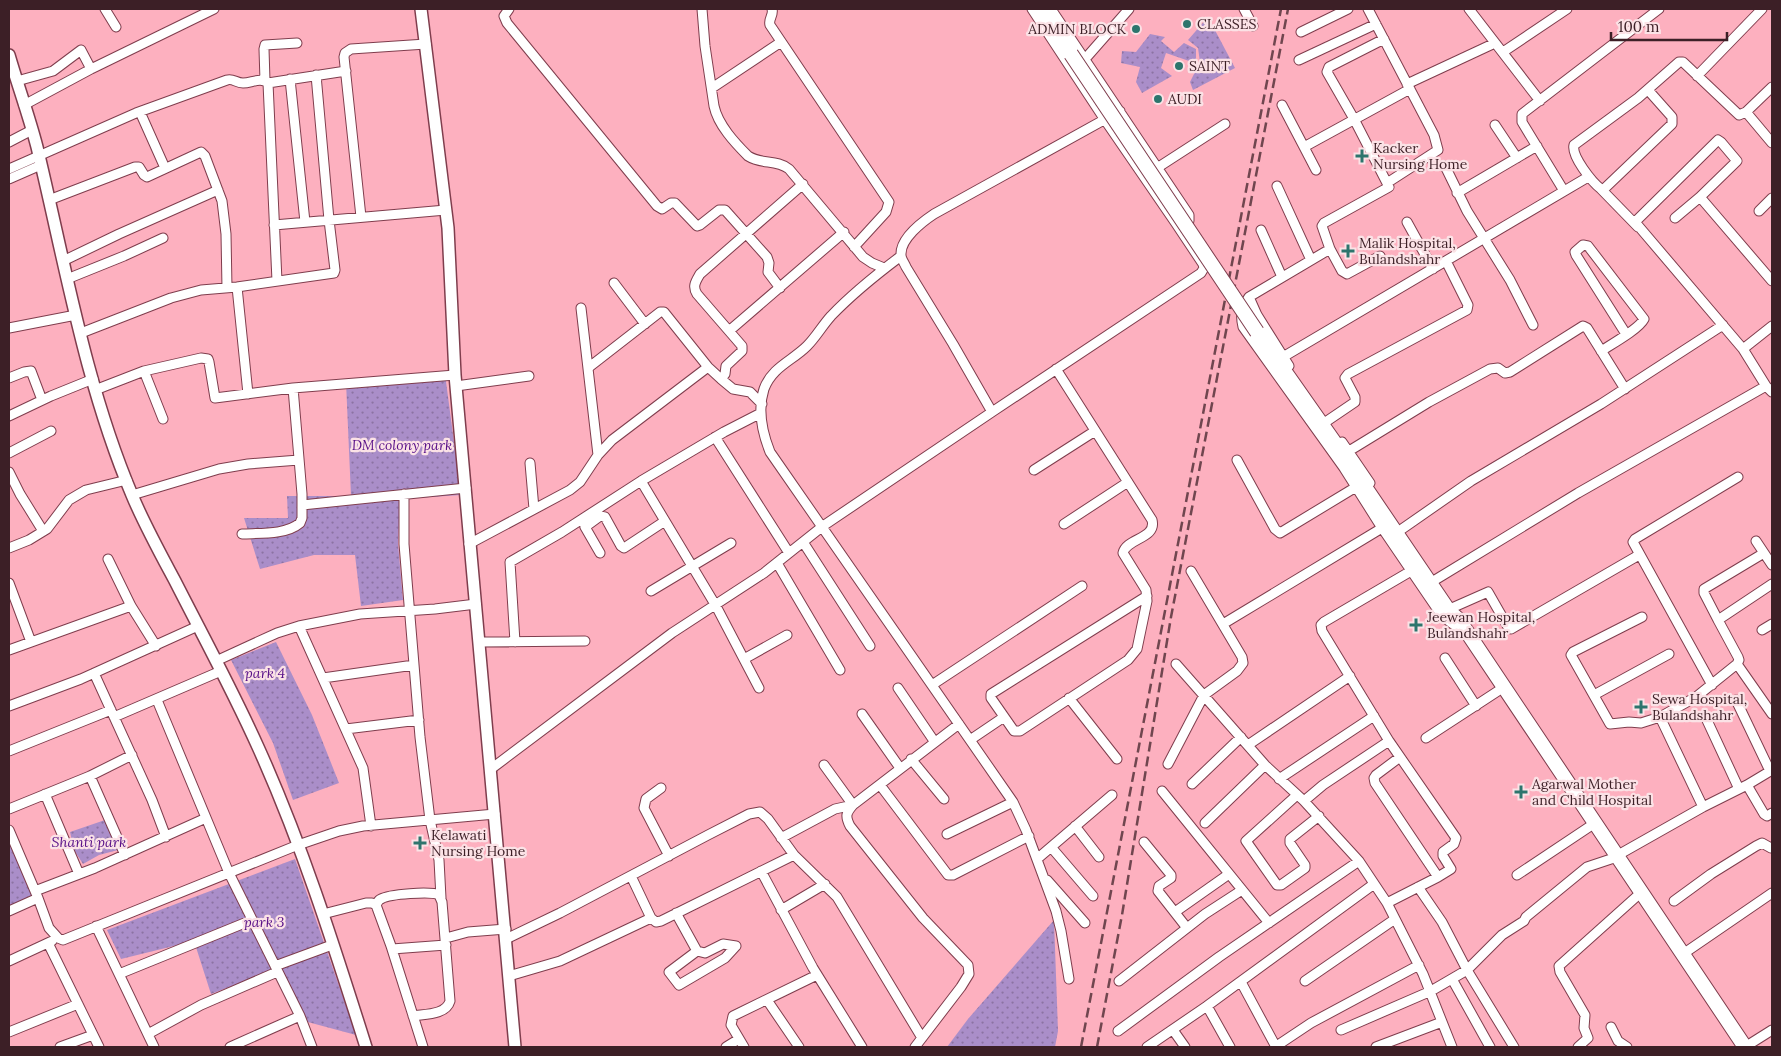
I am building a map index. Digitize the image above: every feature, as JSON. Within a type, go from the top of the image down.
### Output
[{"type":"main road","points":[[1041,9],[1257,332],[1451,609],[1456,623],[1498,692],[1589,827],[1614,857],[1636,897],[1736,1047]]},
{"type":"main road","points":[[1456,623],[1745,1047]]},
{"type":"street","points":[[105,9],[116,27]]},
{"type":"street","points":[[24,105],[91,69],[214,9]]},
{"type":"street","points":[[422,9],[446,210],[456,381],[469,544],[476,604],[515,1047]]},
{"type":"street","points":[[509,9],[504,16],[507,23],[659,208],[665,208],[671,203],[675,203],[697,226],[719,210],[725,210],[769,260],[768,272],[780,288]]},
{"type":"street","points":[[702,9],[705,46],[716,114],[721,123],[742,150],[754,160],[782,163],[803,184],[863,257],[872,264],[884,268]]},
{"type":"street","points":[[772,9],[773,12],[769,23],[889,202],[886,212],[854,247]]},
{"type":"street","points":[[491,769],[672,633],[716,606],[777,563],[823,526],[1203,271],[1203,264],[1104,120],[1032,9]]},
{"type":"street","points":[[1052,9],[1189,215],[1189,221],[1181,226],[1177,225]]},
{"type":"street","points":[[1085,59],[1129,9]]},
{"type":"street","points":[[1244,9],[1253,26]]},
{"type":"street","points":[[1301,32],[1348,9]]},
{"type":"street","points":[[1368,9],[1434,136],[1438,150],[1387,183]]},
{"type":"street","points":[[1503,52],[1567,9]]},
{"type":"street","points":[[1564,190],[1521,118],[1522,114],[1659,9]]},
{"type":"street","points":[[1697,76],[1762,9]]},
{"type":"street","points":[[1473,10],[1540,100]]},
{"type":"street","points":[[1299,60],[1376,24]]},
{"type":"street","points":[[1380,256],[1347,274],[1342,271],[1330,249],[1322,226],[1324,223],[1389,187],[1327,70],[1329,67],[1384,39]]},
{"type":"street","points":[[277,281],[264,49],[265,45],[298,42]]},
{"type":"street","points":[[712,88],[781,42]]},
{"type":"street","points":[[1304,147],[1409,87],[1496,43]]},
{"type":"street","points":[[361,217],[345,53],[351,49],[426,44]]},
{"type":"street","points":[[16,81],[53,71],[81,50],[91,69]]},
{"type":"street","points":[[10,61],[40,160],[94,385],[126,480],[258,748],[298,845],[323,914],[362,1046]]},
{"type":"street","points":[[1435,580],[1578,493],[1769,389],[1743,350],[1723,325],[1638,227],[1588,177],[1573,151],[1574,144],[1648,90],[1679,62],[1683,62],[1737,114],[1742,115],[1771,90]]},
{"type":"street","points":[[9,179],[40,160],[140,112],[229,79],[240,83],[266,82],[346,71]]},
{"type":"street","points":[[81,333],[186,293],[328,275],[334,272],[316,75]]},
{"type":"street","points":[[290,80],[305,222]]},
{"type":"street","points":[[1601,189],[1605,188],[1672,124],[1672,117],[1648,90]]},
{"type":"street","points":[[1282,105],[1316,170]]},
{"type":"street","points":[[1069,979],[1061,932],[1044,877],[1022,818],[1013,802],[823,526],[770,452],[763,433],[761,408],[764,390],[769,378],[776,369],[805,348],[832,316],[884,268],[901,256],[904,245],[918,226],[934,214],[1120,111]]},
{"type":"street","points":[[140,112],[165,168]]},
{"type":"street","points":[[1746,112],[1772,143]]},
{"type":"street","points":[[1157,168],[1225,124]]},
{"type":"street","points":[[1495,125],[1517,158]]},
{"type":"street","points":[[9,142],[32,130]]},
{"type":"street","points":[[1638,227],[1635,222],[1636,219],[1715,141],[1720,140],[1736,158],[1736,163],[1676,218]]},
{"type":"street","points":[[1457,193],[1537,146]]},
{"type":"street","points":[[49,200],[135,167],[139,167],[144,175],[147,176],[201,152],[205,156],[222,202],[226,234],[227,288]]},
{"type":"street","points":[[9,169],[40,160]]},
{"type":"street","points":[[1445,166],[1457,193],[1510,280],[1534,325]]},
{"type":"street","points":[[1283,357],[1588,177]]},
{"type":"street","points":[[721,379],[725,374],[726,366],[743,349],[697,294],[694,285],[700,274],[803,184]]},
{"type":"street","points":[[1277,186],[1311,260]]},
{"type":"street","points":[[63,261],[218,190]]},
{"type":"street","points":[[1700,197],[1772,281]]},
{"type":"street","points":[[1759,212],[1772,198]]},
{"type":"street","points":[[274,225],[446,210]]},
{"type":"street","points":[[1406,222],[1433,269]]},
{"type":"street","points":[[1261,230],[1282,277]]},
{"type":"street","points":[[729,331],[844,232]]},
{"type":"street","points":[[68,279],[163,238]]},
{"type":"street","points":[[1601,351],[1641,324],[1644,319],[1588,246],[1583,245],[1575,252],[1576,255],[1626,334]]},
{"type":"street","points":[[1330,249],[1249,297],[1243,306],[1241,318],[1243,327],[1356,487],[1442,616],[1456,623]]},
{"type":"street","points":[[901,256],[992,412]]},
{"type":"street","points":[[1327,421],[1356,402],[1345,378],[1348,374],[1467,310],[1468,306],[1446,261]]},
{"type":"street","points":[[614,283],[645,324]]},
{"type":"street","points":[[238,287],[248,394]]},
{"type":"street","points":[[1249,297],[1257,315],[1283,357],[1402,530],[1435,580],[1451,609],[1488,592],[1511,630],[1639,555]]},
{"type":"street","points":[[581,308],[598,455]]},
{"type":"street","points":[[588,368],[660,312],[667,313],[708,367],[733,389],[750,392],[761,408]]},
{"type":"street","points":[[9,328],[76,315]]},
{"type":"street","points":[[1402,530],[1482,474],[1584,415],[1723,325]]},
{"type":"street","points":[[1349,451],[1430,402],[1490,369],[1498,368],[1505,373],[1510,372],[1583,326],[1587,328],[1625,389]]},
{"type":"street","points":[[1743,350],[1772,326]]},
{"type":"street","points":[[9,416],[42,400],[144,371],[205,358],[209,362],[215,398],[293,388],[529,376]]},
{"type":"street","points":[[469,544],[570,490],[580,482],[598,455],[612,440],[708,367]]},
{"type":"street","points":[[1056,369],[1153,524],[1150,532],[1126,547],[1123,553],[1146,590],[1147,596],[1137,649],[1133,655],[1020,731],[1014,731],[991,698],[993,692],[1147,596]]},
{"type":"street","points":[[9,378],[31,371],[42,400]]},
{"type":"street","points":[[144,371],[162,418]]},
{"type":"street","points":[[242,534],[278,531],[297,526],[302,518],[293,388]]},
{"type":"street","points":[[515,642],[510,562],[562,532],[641,481],[761,408]]},
{"type":"street","points":[[9,453],[51,431]]},
{"type":"street","points":[[1034,470],[1095,431]]},
{"type":"street","points":[[715,437],[789,553]]},
{"type":"street","points":[[132,495],[219,469],[248,464],[299,460]]},
{"type":"street","points":[[1237,460],[1275,530],[1280,533],[1356,487]]},
{"type":"street","points":[[530,463],[534,509]]},
{"type":"street","points":[[9,472],[43,531]]},
{"type":"street","points":[[1712,685],[1633,544],[1635,539],[1738,477]]},
{"type":"street","points":[[9,548],[29,540],[43,531],[69,500],[86,490],[126,480]]},
{"type":"street","points":[[641,481],[716,606],[759,688]]},
{"type":"street","points":[[1064,524],[1128,482]]},
{"type":"street","points":[[302,505],[466,488]]},
{"type":"street","points":[[404,494],[404,544],[419,720],[430,820],[439,860],[450,995],[448,1006],[441,1011],[413,1016]]},
{"type":"street","points":[[600,553],[585,526],[600,516],[605,517],[621,546],[624,548],[665,521]]},
{"type":"street","points":[[1223,624],[1382,528]]},
{"type":"street","points":[[1756,541],[1772,565]]},
{"type":"street","points":[[803,542],[870,646]]},
{"type":"street","points":[[651,591],[730,543]]},
{"type":"street","points":[[1642,616],[1572,654],[1608,722],[1612,725],[1629,722],[1641,723],[1660,717],[1685,704],[1737,664],[1738,657],[1704,594],[1704,589],[1764,553]]},
{"type":"street","points":[[108,559],[131,606],[156,646]]},
{"type":"street","points":[[777,563],[840,670]]},
{"type":"street","points":[[1168,764],[1204,695],[1238,671],[1243,663],[1242,657],[1191,571]]},
{"type":"street","points":[[1387,903],[1451,869],[1443,856],[1443,852],[1454,844],[1456,838],[1389,741],[1322,631],[1322,625],[1324,622],[1411,571]]},
{"type":"street","points":[[9,583],[31,642]]},
{"type":"street","points":[[1718,620],[1772,584]]},
{"type":"street","points":[[932,685],[1082,586]]},
{"type":"street","points":[[9,751],[113,713],[157,700],[276,633],[299,626],[360,614],[436,609],[476,604]]},
{"type":"street","points":[[9,650],[131,606]]},
{"type":"street","points":[[1762,630],[1772,624]]},
{"type":"street","points":[[9,706],[94,673],[198,626]]},
{"type":"street","points":[[299,626],[363,768],[371,826]]},
{"type":"street","points":[[744,659],[787,635]]},
{"type":"street","points":[[479,642],[585,641]]},
{"type":"street","points":[[1594,695],[1669,654]]},
{"type":"street","points":[[1445,658],[1476,706]]},
{"type":"street","points":[[1176,664],[1264,765],[1319,816],[1359,861],[1387,903],[1419,965],[1431,990],[1452,1047]]},
{"type":"street","points":[[1737,664],[1772,714]]},
{"type":"street","points":[[323,678],[414,665]]},
{"type":"street","points":[[94,673],[152,800],[166,837]]},
{"type":"street","points":[[1248,745],[1350,676]]},
{"type":"street","points":[[898,688],[934,741]]},
{"type":"street","points":[[1426,738],[1498,692]]},
{"type":"street","points":[[1070,698],[1117,759]]},
{"type":"street","points":[[157,700],[229,873],[300,1016],[312,1047]]},
{"type":"street","points":[[1341,1030],[1431,990],[1467,970],[1502,935],[1524,921],[1526,916],[1587,867],[1614,857],[1771,770],[1736,700]]},
{"type":"street","points":[[862,714],[900,768]]},
{"type":"street","points":[[1279,779],[1374,716]]},
{"type":"street","points":[[1705,716],[1743,787],[1764,814],[1767,816],[1772,813]]},
{"type":"street","points":[[970,740],[1004,717]]},
{"type":"street","points":[[1660,717],[1703,808]]},
{"type":"street","points":[[346,729],[419,720]]},
{"type":"street","points":[[916,1047],[961,987],[970,970],[968,965],[923,918],[850,826],[846,814],[853,805],[934,741],[959,724]]},
{"type":"street","points":[[1192,784],[1241,737]]},
{"type":"street","points":[[1319,816],[1290,840],[1290,843],[1305,864],[1305,868],[1281,885],[1277,885],[1246,841],[1300,798],[1389,741]]},
{"type":"street","points":[[9,809],[90,776],[132,755]]},
{"type":"street","points":[[1400,757],[1376,775],[1374,783],[1438,877]]},
{"type":"street","points":[[911,759],[944,799]]},
{"type":"street","points":[[824,765],[853,805]]},
{"type":"street","points":[[1205,823],[1264,765]]},
{"type":"street","points":[[90,776],[125,855]]},
{"type":"street","points":[[880,785],[948,875],[952,875],[1029,836]]},
{"type":"street","points":[[661,788],[646,799],[644,808],[669,856]]},
{"type":"street","points":[[1162,790],[1269,923]]},
{"type":"street","points":[[45,794],[79,874]]},
{"type":"street","points":[[1037,859],[1112,795]]},
{"type":"street","points":[[947,834],[1013,802]]},
{"type":"street","points":[[781,838],[835,808],[853,805]]},
{"type":"street","points":[[392,949],[446,942],[468,932],[506,934],[631,876],[708,835],[756,813],[764,814],[794,855],[837,897],[847,911],[876,964],[922,1038]]},
{"type":"street","points":[[9,830],[12,846],[36,894],[49,928],[58,938],[63,940],[298,845],[339,832],[371,826],[495,814]]},
{"type":"street","points":[[9,912],[36,894],[206,818]]},
{"type":"street","points":[[1075,826],[1099,857]]},
{"type":"street","points":[[1516,875],[1589,827]]},
{"type":"street","points":[[1144,842],[1172,876],[1157,889],[1187,928]]},
{"type":"street","points":[[1674,901],[1756,846],[1762,843],[1772,850]]},
{"type":"street","points":[[1051,847],[1093,896]]},
{"type":"street","points":[[631,876],[651,918],[656,922],[794,855]]},
{"type":"street","points":[[1118,1031],[1219,957],[1359,861]]},
{"type":"street","points":[[761,871],[817,975],[862,1047]]},
{"type":"street","points":[[1175,912],[1229,874]]},
{"type":"street","points":[[1044,877],[1085,923]]},
{"type":"street","points":[[781,910],[824,884]]},
{"type":"street","points":[[1146,1047],[1241,982],[1310,929],[1374,884]]},
{"type":"street","points":[[1418,887],[1442,922],[1467,970],[1514,1047]]},
{"type":"street","points":[[1119,981],[1187,928],[1242,890]]},
{"type":"street","points":[[376,905],[382,898],[398,895],[435,893],[441,898]]},
{"type":"street","points":[[1683,954],[1772,893]]},
{"type":"street","points":[[1578,1047],[1588,1038],[1584,1028],[1586,1017],[1560,972],[1559,966],[1636,897]]},
{"type":"street","points":[[323,914],[366,903],[376,905]]},
{"type":"street","points":[[376,905],[423,1047]]},
{"type":"street","points":[[676,913],[697,951],[706,953],[723,944],[736,946],[725,958],[678,985],[669,972],[697,951]]},
{"type":"street","points":[[509,976],[560,961],[651,918]]},
{"type":"street","points":[[1305,981],[1395,919]]},
{"type":"street","points":[[120,974],[252,920]]},
{"type":"street","points":[[96,926],[154,1047]]},
{"type":"street","points":[[9,961],[58,938]]},
{"type":"street","points":[[48,943],[99,1047]]},
{"type":"street","points":[[148,1034],[201,1005],[332,945]]},
{"type":"street","points":[[1241,982],[1276,1047],[1310,1024],[1419,965]]},
{"type":"street","points":[[726,1047],[742,1043],[731,1025],[733,1016],[817,975]]},
{"type":"street","points":[[1452,979],[1490,1047]]},
{"type":"street","points":[[767,1000],[798,1047]]},
{"type":"street","points":[[9,1032],[78,1004]]},
{"type":"street","points":[[1207,1006],[1230,1047]]},
{"type":"street","points":[[230,1047],[300,1016]]},
{"type":"street","points":[[1376,1047],[1442,1022]]},
{"type":"street","points":[[1611,1027],[1618,1041],[1627,1047]]},
{"type":"street","points":[[1173,1030],[1185,1047]]},
{"type":"street","points":[[1745,1047],[1772,1030]]},
{"type":"street","points":[[60,1047],[93,1035]]},
{"type":"green space","points":[[1208,17],[1235,68],[1193,90],[1190,82],[1200,62],[1198,48],[1188,40]]},
{"type":"green space","points":[[1150,34],[1165,37],[1161,41],[1174,52],[1184,43],[1196,49],[1196,61],[1189,61],[1166,53],[1161,68],[1172,76],[1142,93],[1136,82],[1140,67],[1121,63],[1122,51],[1136,52]]},
{"type":"green space","name":"DM colony park","points":[[445,374],[461,495],[400,499],[398,544],[403,600],[361,606],[355,555],[314,555],[260,569],[244,518],[288,518],[287,496],[351,496],[346,382]]},
{"type":"green space","name":"park 4","points":[[276,642],[312,715],[339,783],[293,800],[273,743],[231,660]]},
{"type":"green space","name":"Shanti park","points":[[105,820],[118,850],[99,855],[83,864],[74,850],[70,832]]},
{"type":"green space","points":[[9,840],[33,897],[9,906]]},
{"type":"green space","name":"park 3","points":[[295,859],[356,1035],[304,1021],[274,970],[211,994],[194,941],[121,959],[107,930]]},
{"type":"green space","points":[[1054,920],[1058,1031],[1055,1047],[947,1047],[968,1019]]},
{"type":"railway","points":[[1081,1047],[1281,9]]},
{"type":"railway","points":[[1097,1047],[1122,915],[1171,617],[1288,9]]},
{"type":"place","name":"CLASSES","points":[[1187,24]]},
{"type":"place","name":"ADMIN BLOCK","points":[[1136,29]]},
{"type":"place","name":"SAINT","points":[[1179,66]]},
{"type":"place","name":"AUDI","points":[[1158,99]]},
{"type":"place","name":"Kacker Nursing Home","points":[[1362,156]]},
{"type":"place","name":"Malik Hospital, Bulandshahr","points":[[1348,251]]},
{"type":"place","name":"Jeewan Hospital, Bulandshahr","points":[[1416,625]]},
{"type":"place","name":"Sewa Hospital, Bulandshahr","points":[[1641,707]]},
{"type":"place","name":"Agarwal Mother and Child Hospital","points":[[1521,792]]},
{"type":"place","name":"Kelawati Nursing Home","points":[[420,843]]}]
